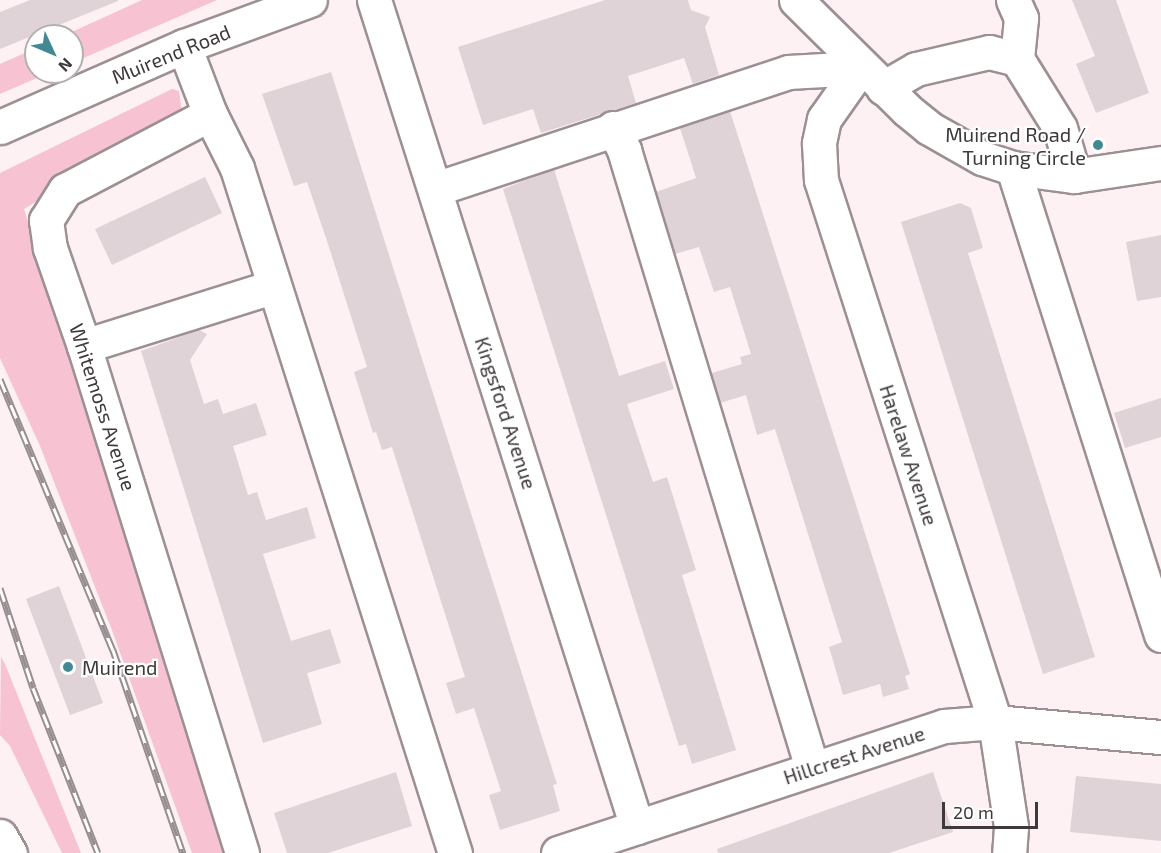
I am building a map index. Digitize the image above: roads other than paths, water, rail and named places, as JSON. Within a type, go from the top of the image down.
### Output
[{"type":"street","name":"Muirend Road","points":[[0,127],[184,46],[310,0]]},
{"type":"street","name":"Kingsford Avenue","points":[[374,0],[637,827]]},
{"type":"street","points":[[796,0],[871,78],[946,139],[982,158],[1013,168],[1074,176],[1161,163]]},
{"type":"street","points":[[1013,0],[1021,18],[1017,60],[1060,128],[1074,176]]},
{"type":"street","points":[[184,46],[210,114],[237,168],[272,286],[455,853]]},
{"type":"street","points":[[435,189],[613,128],[788,72],[871,78],[989,52],[1017,60]]},
{"type":"street","name":"Harelaw Avenue","points":[[871,78],[824,119],[819,143],[820,180],[995,722],[1011,826],[1009,853]]},
{"type":"street","name":"Whitemoss Avenue","points":[[210,114],[65,190],[46,220],[50,248],[84,346],[242,853]]},
{"type":"street","points":[[613,128],[624,150],[812,768]]},
{"type":"street","points":[[1013,168],[1161,635]]},
{"type":"street","points":[[84,346],[272,286]]},
{"type":"street","name":"Hillcrest Avenue","points":[[558,853],[944,726],[995,722],[1161,737]]},
{"type":"street","points":[[0,836],[10,853]]},
{"type":"railway","points":[[0,379],[113,650],[183,853]]},
{"type":"railway","points":[[0,588],[33,688],[98,853]]},
{"type":"place","name":"Muirend Road / Turning Circle","points":[[1098,145]]},
{"type":"place","name":"Muirend","points":[[68,667]]}]
